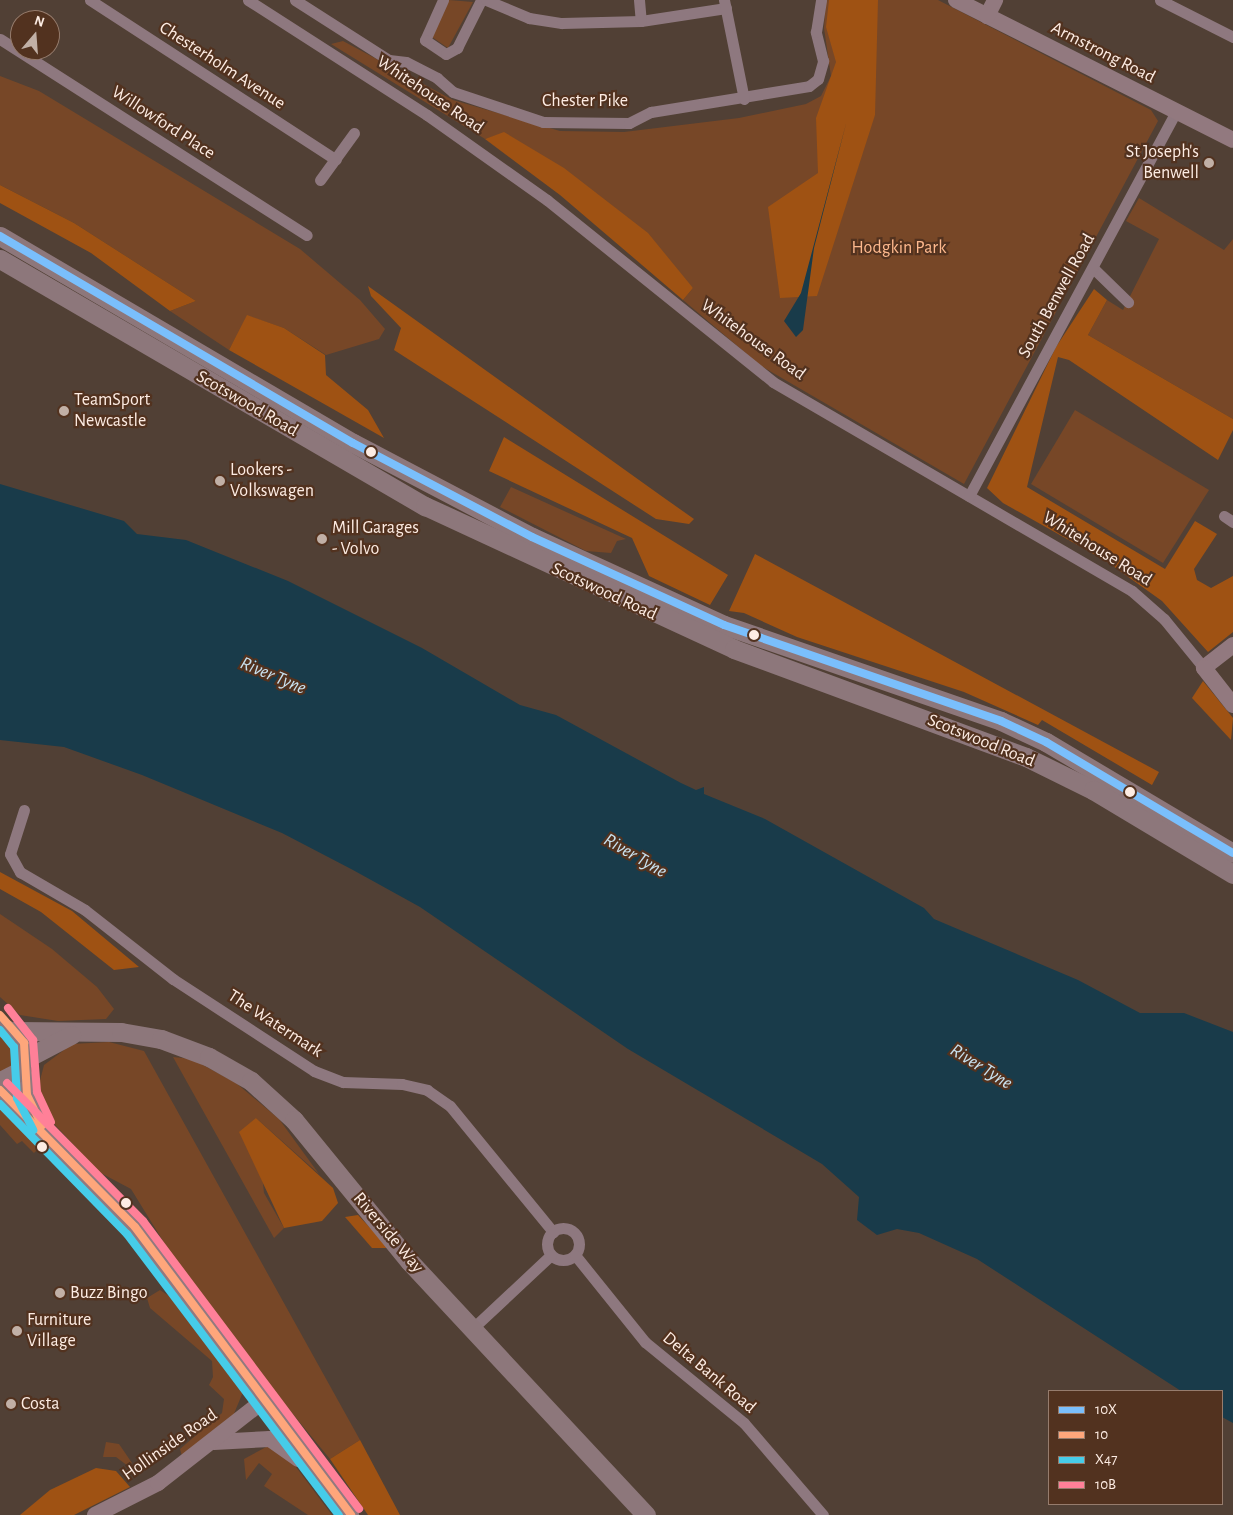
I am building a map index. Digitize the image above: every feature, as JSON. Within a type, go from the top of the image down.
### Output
[{"type":"main road","name":"Scotswood Road","points":[[0,236],[354,443],[524,533],[724,625],[1010,725],[1233,853]]},
{"type":"main road","name":"Scotswood Road","points":[[0,259],[425,506],[734,649],[1026,757],[1093,790],[1233,874]]},
{"type":"main road","name":"Riverside Way","points":[[6,1025],[121,1032],[162,1039],[226,1066],[279,1105],[410,1262],[646,1515]]},
{"type":"main road","points":[[6,1025],[24,1044],[24,1063]]},
{"type":"main road","name":"Riverside Way","points":[[0,1081],[13,1077],[24,1063],[50,1043],[84,1030]]},
{"type":"street","name":"Chesterholm Avenue","points":[[90,0],[336,160]]},
{"type":"street","name":"Whitehouse Road","points":[[248,0],[427,115],[547,200],[773,382],[1132,591],[1164,619],[1233,705]]},
{"type":"street","name":"Chester Pike","points":[[295,0],[389,60],[437,78],[453,92],[543,122],[628,123],[651,112],[744,99],[809,86],[818,79],[823,61],[816,32],[821,0]]},
{"type":"street","points":[[443,0],[425,40],[446,54],[457,48],[481,0]]},
{"type":"street","points":[[486,0],[529,18],[562,23],[640,21],[725,4],[744,99]]},
{"type":"street","points":[[640,0],[640,21]]},
{"type":"street","name":"Armstrong Road","points":[[956,0],[1233,140]]},
{"type":"street","points":[[987,16],[996,0]]},
{"type":"street","points":[[1160,0],[1233,36]]},
{"type":"street","name":"Willowford Place","points":[[0,39],[307,236]]},
{"type":"street","name":"South Benwell Road","points":[[969,496],[1176,112]]},
{"type":"street","points":[[320,180],[354,132]]},
{"type":"street","points":[[1093,268],[1128,302]]},
{"type":"street","points":[[1204,668],[1233,645]]},
{"type":"street","name":"The Watermark","points":[[24,810],[10,854],[20,872],[85,910],[173,979],[314,1071],[343,1082],[402,1084],[427,1090],[450,1106],[553,1232]]},
{"type":"street","points":[[24,1063],[30,1105],[58,1148]]},
{"type":"street","points":[[0,1090],[135,1227],[263,1401],[348,1510]]},
{"type":"street","points":[[568,1229],[576,1235],[575,1255],[560,1260],[551,1255],[548,1240],[553,1232],[568,1229]]},
{"type":"street","points":[[472,1328],[551,1255]]},
{"type":"street","name":"Delta Bank Road","points":[[575,1255],[645,1342],[744,1423],[823,1515]]},
{"type":"street","name":"Hollinside Road","points":[[95,1515],[158,1483],[213,1442],[263,1401]]},
{"type":"street","points":[[213,1442],[253,1437],[278,1442],[348,1510]]},
{"type":"green space","points":[[449,0],[473,2],[448,48],[432,37]]},
{"type":"green space","name":"Hodgkin Park","points":[[826,0],[938,0],[1151,110],[1158,121],[964,484],[761,366],[683,300],[693,288],[504,133],[485,139],[331,44],[343,41],[453,100],[560,131],[624,132],[739,118],[806,104],[821,96],[831,76],[824,28]]},
{"type":"green space","points":[[0,76],[39,91],[300,249],[360,300],[385,329],[379,339],[326,355],[284,328],[248,316],[229,350],[170,311],[196,301],[74,223],[0,185]]},
{"type":"green space","points":[[1139,198],[1224,250],[1233,239],[1233,419],[1088,335],[1107,300],[1123,310],[1159,239],[1126,221]]},
{"type":"green space","points":[[1075,410],[1209,490],[1163,563],[1031,484]]},
{"type":"green space","points":[[511,487],[626,539],[617,541],[611,553],[586,551],[500,507]]},
{"type":"green space","points":[[0,914],[52,949],[97,987],[114,1009],[106,1019],[58,1021],[20,1015],[0,997]]},
{"type":"green space","points":[[0,1034],[12,1040],[17,1051],[15,1063],[0,1073]]},
{"type":"green space","points":[[109,1042],[144,1051],[360,1440],[330,1459],[235,1344],[176,1262],[131,1189],[99,1172],[43,1112],[37,1092],[44,1065],[72,1044]]},
{"type":"green space","points":[[173,1057],[192,1059],[236,1083],[279,1119],[319,1174],[256,1118],[264,1193],[284,1228],[274,1238]]},
{"type":"green space","points":[[0,1102],[29,1132],[38,1149],[34,1153],[22,1141],[17,1144],[0,1125]]},
{"type":"green space","points":[[160,1290],[175,1300],[239,1380],[243,1392],[233,1416],[182,1456],[180,1449],[222,1413],[224,1399],[209,1385],[213,1377],[212,1361],[150,1308],[147,1298]]},
{"type":"green space","points":[[106,1442],[119,1444],[132,1463],[128,1466],[116,1457],[103,1457]]},
{"type":"green space","points":[[268,1446],[284,1451],[332,1515],[308,1515],[264,1486],[272,1474],[259,1463],[246,1480],[244,1459]]},
{"type":"shaded area","points":[[829,0],[878,0],[875,115],[817,296],[780,298],[768,207],[818,173],[816,118],[836,62],[826,27]]},
{"type":"shaded area","points":[[504,132],[564,168],[648,233],[693,288],[683,300],[560,195],[485,139]]},
{"type":"shaded area","points":[[0,185],[74,223],[196,301],[170,311],[91,253],[0,203]]},
{"type":"shaded area","points":[[368,286],[694,519],[689,524],[656,519],[394,350],[401,328],[371,296]]},
{"type":"shaded area","points":[[1094,289],[1107,300],[1088,335],[1233,419],[1233,430],[1218,460],[1069,360],[1058,357],[1027,487],[1165,569],[1195,521],[1217,534],[1194,569],[1197,580],[1211,588],[1233,576],[1233,632],[1208,652],[1162,601],[1106,561],[1003,503],[987,488],[1056,347]]},
{"type":"shaded area","points":[[247,315],[284,328],[325,355],[326,375],[368,410],[384,438],[229,350]]},
{"type":"shaded area","points":[[504,437],[728,575],[710,605],[649,576],[632,538],[489,471]]},
{"type":"shaded area","points":[[755,554],[1159,772],[1152,785],[1042,720],[1038,725],[964,692],[797,637],[744,613],[729,611]]},
{"type":"shaded area","points":[[1203,681],[1233,718],[1231,740],[1192,698]]},
{"type":"shaded area","points":[[0,872],[72,911],[139,967],[114,970],[41,912],[0,889]]},
{"type":"shaded area","points":[[256,1118],[333,1188],[338,1203],[322,1221],[284,1228],[239,1132]]},
{"type":"shaded area","points":[[358,1215],[389,1248],[372,1248],[345,1217]]},
{"type":"shaded area","points":[[360,1440],[400,1515],[368,1515],[330,1459]]},
{"type":"shaded area","points":[[96,1468],[116,1471],[130,1487],[74,1515],[20,1515],[50,1490]]},
{"type":"water","points":[[847,120],[814,248],[803,330],[796,337],[784,321],[801,293]]},
{"type":"water","name":"River Tyne","points":[[0,484],[124,521],[137,534],[186,540],[288,581],[422,648],[520,705],[556,715],[696,790],[704,787],[704,794],[765,819],[924,908],[934,919],[1078,980],[1140,1013],[1184,1013],[1233,1032],[1233,1423],[1223,1418],[1223,1390],[1179,1390],[977,1259],[919,1233],[897,1229],[877,1235],[857,1220],[859,1197],[822,1164],[628,1049],[420,907],[282,833],[142,775],[64,747],[0,740]]},
{"type":"transit line","name":"10X","points":[[0,236],[353,443],[532,537],[724,625],[1001,721],[1046,742],[1233,853]]},
{"type":"transit line","name":"10B","points":[[8,1008],[33,1040],[37,1092],[51,1122]]},
{"type":"transit line","name":"10","points":[[0,1015],[24,1043],[27,1095],[42,1126]]},
{"type":"transit line","name":"X47","points":[[0,1030],[14,1047],[17,1098],[33,1130]]},
{"type":"transit line","name":"10B","points":[[7,1083],[143,1221],[359,1509]]},
{"type":"transit line","name":"10","points":[[0,1090],[135,1227],[351,1515]]},
{"type":"transit line","name":"X47","points":[[0,1104],[127,1234],[339,1515]]},
{"type":"place","name":"St Joseph's Benwell","points":[[1209,163]]},
{"type":"place","name":"TeamSport Newcastle","points":[[64,411]]},
{"type":"place","name":"Lookers - Volkswagen","points":[[220,481]]},
{"type":"place","name":"Mill Garages - Volvo","points":[[322,539]]},
{"type":"place","name":"Buzz Bingo","points":[[60,1293]]},
{"type":"place","name":"Furniture Village","points":[[17,1331]]},
{"type":"place","name":"Costa","points":[[11,1404]]}]
